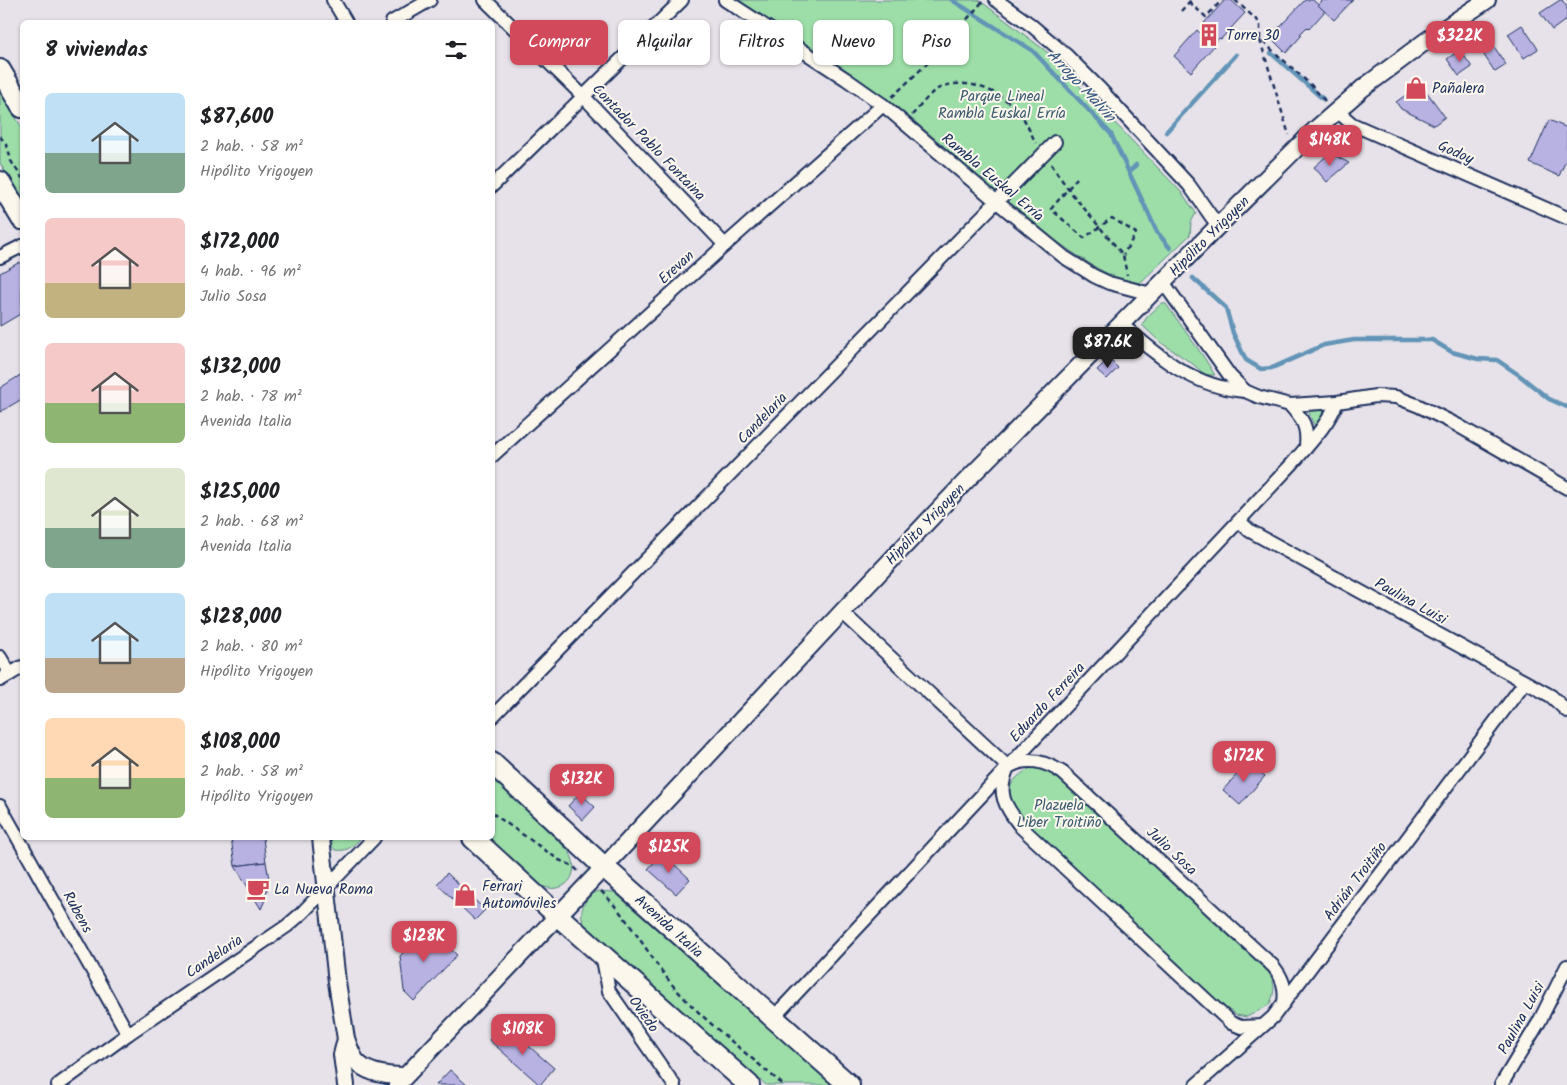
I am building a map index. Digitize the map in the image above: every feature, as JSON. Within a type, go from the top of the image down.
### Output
[{"type":"main road","points":[[0,70],[20,104]]},
{"type":"main road","points":[[0,182],[20,216]]},
{"type":"main road","name":"Avenida Italia","points":[[495,766],[597,874],[773,1018],[849,1085]]},
{"type":"main road","points":[[476,840],[557,915],[749,1085]]},
{"type":"street","points":[[333,0],[345,20]]},
{"type":"street","points":[[395,20],[430,0]]},
{"type":"street","name":"Contador Pablo Fontaina","points":[[485,0],[584,97],[725,245]]},
{"type":"street","points":[[495,183],[682,0]]},
{"type":"street","name":"Rambla Euskal Erría","points":[[725,0],[883,105],[1064,257],[1109,283],[1151,294]]},
{"type":"street","points":[[996,0],[1031,25],[1066,55],[1100,89],[1189,185],[1218,226]]},
{"type":"street","name":"Hipólito Yrigoyen","points":[[400,1081],[964,483],[1218,226],[1336,111],[1395,63],[1486,0]]},
{"type":"street","name":"Erevan","points":[[495,453],[883,105]]},
{"type":"street","name":"Godoy","points":[[1336,111],[1352,124],[1567,218]]},
{"type":"street","name":"Candelaria","points":[[495,714],[1055,142]]},
{"type":"street","points":[[0,257],[20,247]]},
{"type":"street","points":[[1163,282],[1230,376],[1245,391]]},
{"type":"street","points":[[1121,324],[1159,357],[1208,385],[1245,391],[1259,397],[1290,405],[1337,402],[1376,396],[1396,397],[1457,425],[1567,488]]},
{"type":"street","name":"Eduardo Ferreira","points":[[773,1018],[1292,464],[1333,412],[1337,402]]},
{"type":"street","points":[[1290,405],[1302,419],[1306,430],[1306,447]]},
{"type":"street","name":"Paulina Luisi","points":[[1239,521],[1250,531],[1551,696],[1567,711]]},
{"type":"street","points":[[842,612],[1008,767],[1002,782],[1002,792],[1005,802],[1021,827],[1231,1023],[1242,1027],[1262,1026]]},
{"type":"street","points":[[0,657],[5,677],[20,667]]},
{"type":"street","name":"Adrián Troitiño","points":[[1196,1085],[1273,1016],[1284,1003],[1525,682]]},
{"type":"street","name":"Julio Sosa","points":[[1008,767],[1025,761],[1041,761],[1063,773],[1273,966],[1284,982],[1286,992],[1284,1003]]},
{"type":"street","name":"Rubens","points":[[0,806],[128,1034]]},
{"type":"street","points":[[322,840],[337,982],[346,1039],[357,1062],[365,1068],[400,1081]]},
{"type":"street","name":"Candelaria","points":[[58,1085],[128,1034],[287,926],[302,913],[372,840]]},
{"type":"street","name":"Oviedo","points":[[602,954],[609,991],[674,1085]]},
{"type":"street","name":"Paulina Luisi","points":[[1501,1085],[1539,1022],[1567,966]]},
{"type":"street","points":[[346,1039],[342,1055],[346,1085]]},
{"type":"path","points":[[883,105],[936,55],[984,0]]},
{"type":"path","points":[[1181,11],[1190,1],[1206,17],[1222,0]]},
{"type":"path","points":[[1235,0],[1260,23],[1260,39],[1287,133],[1299,146]]},
{"type":"path","points":[[1260,39],[1311,85],[1336,111]]},
{"type":"path","points":[[0,136],[8,148],[11,161],[20,175]]},
{"type":"path","points":[[1076,178],[1051,209],[1084,238],[1112,218],[1136,233],[1122,255]]},
{"type":"path","points":[[495,815],[559,860],[597,874],[615,904],[673,985],[689,1003],[783,1085]]},
{"type":"green space","name":"Parque Lineal Rambla Euskal Erría","points":[[737,0],[979,0],[1047,52],[1182,193],[1196,213],[1191,222],[1190,235],[1140,283],[1120,279],[1104,272],[1049,236],[1004,200],[897,107],[838,65],[893,65],[893,20],[813,20],[813,49],[803,42],[803,20],[768,20]]},
{"type":"green space","points":[[0,91],[20,125],[20,197],[0,163]]},
{"type":"green space","points":[[1162,303],[1166,304],[1215,375],[1205,375],[1193,364],[1160,342],[1142,325],[1147,317]]},
{"type":"green space","points":[[1310,409],[1322,409],[1325,413],[1318,424],[1314,425],[1309,413]]},
{"type":"green space","name":"Plazuela Liber Troitiño","points":[[1035,766],[1048,767],[1261,963],[1272,978],[1274,988],[1269,1005],[1247,1017],[1236,1015],[1225,1007],[1022,819],[1007,797],[1013,781]]},
{"type":"green space","points":[[495,781],[569,851],[573,860],[574,868],[569,882],[556,888],[539,885],[490,840],[495,840]]},
{"type":"green space","points":[[331,840],[359,840],[350,848],[343,850],[335,850]]},
{"type":"green space","points":[[599,891],[614,892],[833,1085],[766,1085],[590,932],[582,916],[583,907],[587,899]]},
{"type":"building","name":"Torre 30","points":[[1225,0],[1231,0],[1245,13],[1221,39],[1219,38],[1191,72],[1174,56],[1197,30],[1200,33],[1206,25],[1204,23]]},
{"type":"building","points":[[1305,0],[1313,0],[1325,11],[1309,29],[1307,27],[1300,34],[1302,35],[1286,53],[1270,37]]},
{"type":"building","points":[[1323,0],[1353,0],[1334,20],[1318,5]]},
{"type":"building","points":[[1560,0],[1567,7],[1567,21],[1552,30],[1540,13]]},
{"type":"building","points":[[1522,25],[1538,49],[1524,58],[1508,34]]},
{"type":"building","points":[[1491,42],[1506,65],[1495,72],[1480,49]]},
{"type":"building","points":[[1460,50],[1472,67],[1459,76],[1447,59]]},
{"type":"building","points":[[1421,84],[1445,117],[1434,125],[1401,109],[1396,102]]},
{"type":"building","points":[[1549,120],[1567,128],[1567,158],[1559,176],[1530,163]]},
{"type":"building","points":[[1330,153],[1349,163],[1327,182],[1314,167]]},
{"type":"building","points":[[20,262],[20,314],[0,326],[0,273]]},
{"type":"building","points":[[1106,361],[1111,361],[1118,368],[1107,379],[1097,370]]},
{"type":"building","points":[[20,375],[20,400],[0,412],[0,388]]},
{"type":"building","points":[[1248,762],[1265,776],[1240,805],[1223,790]]},
{"type":"building","points":[[580,793],[595,807],[583,820],[568,806]]},
{"type":"building","points":[[231,840],[263,840],[266,862],[235,866]]},
{"type":"building","points":[[662,853],[690,879],[676,894],[648,869]]},
{"type":"building","name":"La Nueva Roma","points":[[266,862],[269,879],[265,900],[261,909],[235,866]]},
{"type":"building","points":[[447,873],[485,910],[475,920],[437,884]]},
{"type":"building","points":[[422,932],[427,937],[432,932],[457,955],[414,1001],[404,991],[400,956]]},
{"type":"building","points":[[499,1028],[512,1040],[516,1035],[554,1068],[540,1085],[489,1040]]},
{"type":"building","points":[[450,1070],[467,1085],[436,1085]]},
{"type":"waterway","name":"Arroyo Malvín","points":[[952,0],[1033,51],[1111,134],[1157,232],[1170,248]]},
{"type":"waterway","points":[[1271,53],[1323,99]]},
{"type":"waterway","points":[[1166,132],[1236,55]]},
{"type":"waterway","points":[[1129,172],[1136,165]]},
{"type":"waterway","name":"Arroyo Malvín","points":[[1193,278],[1226,308],[1233,333],[1246,360],[1261,369],[1272,368],[1324,345],[1354,340],[1432,340],[1452,352],[1478,359],[1497,360],[1549,399],[1567,407]]},
{"type":"place","name":"Torre 30","points":[[1209,35]]},
{"type":"place","name":"Pañalera","points":[[1416,88]]},
{"type":"place","name":"La Nueva Roma","points":[[258,889]]},
{"type":"place","name":"Ferrari Automóviles","points":[[465,895]]}]
